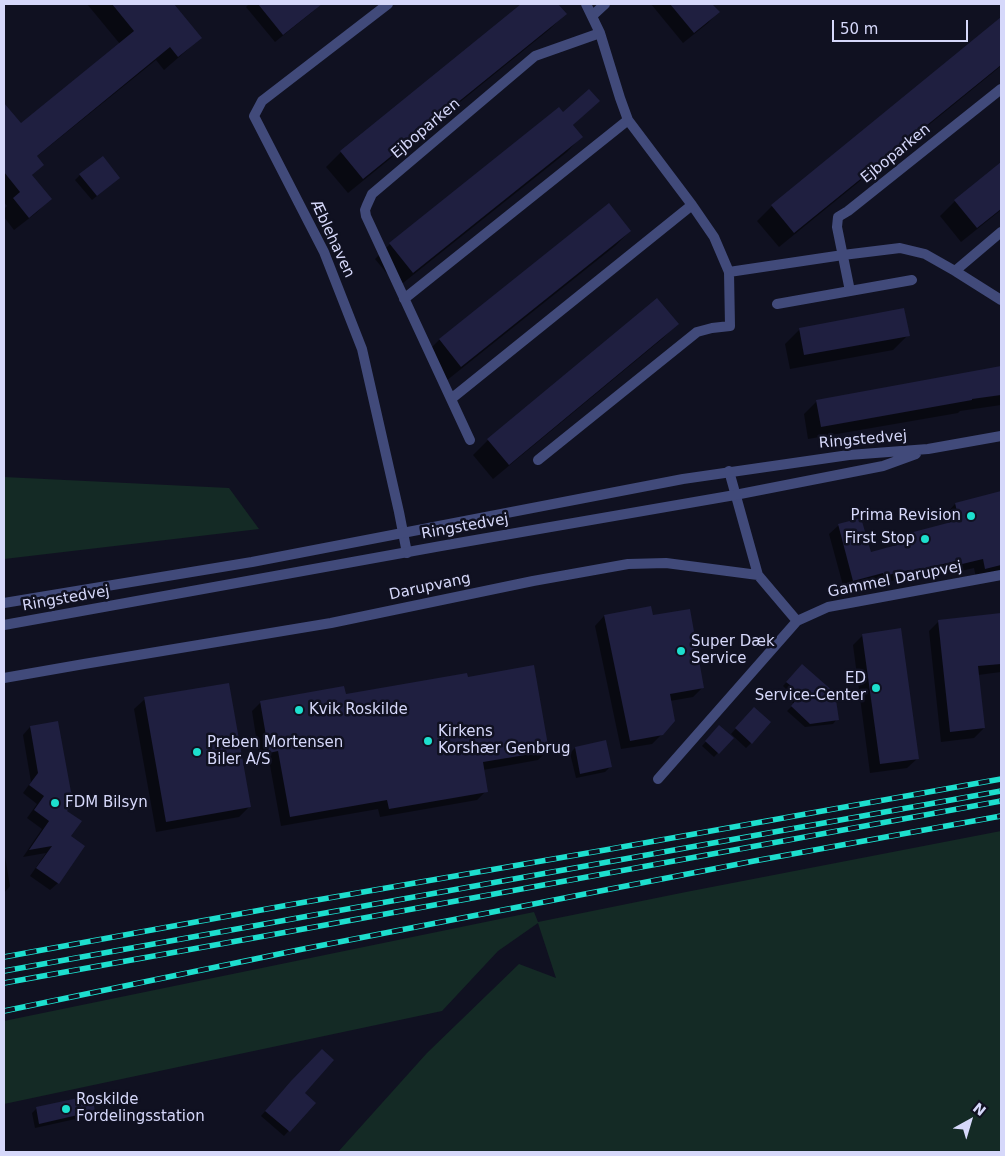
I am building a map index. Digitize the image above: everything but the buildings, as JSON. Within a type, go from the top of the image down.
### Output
[{"type":"street","name":"Æblehaven","points":[[388,4],[262,100],[254,116],[324,252],[362,349],[404,532],[407,553]]},
{"type":"street","points":[[538,460],[697,332],[730,326],[729,272],[714,237],[628,120],[600,33],[586,4]]},
{"type":"street","points":[[592,16],[604,4]]},
{"type":"street","name":"Ejboparken","points":[[470,440],[366,216],[366,205],[372,194],[535,56],[600,33]]},
{"type":"street","name":"Ejboparken","points":[[850,291],[836,227],[838,217],[1001,89]]},
{"type":"street","points":[[404,299],[628,120]]},
{"type":"street","points":[[451,399],[692,205]]},
{"type":"street","points":[[955,270],[1001,232]]},
{"type":"street","points":[[729,272],[900,248],[925,254],[955,270],[1001,300]]},
{"type":"street","points":[[777,304],[912,280]]},
{"type":"street","name":"Ringstedvej","points":[[4,603],[252,562],[683,479],[849,455],[928,449],[1001,436]]},
{"type":"street","name":"Ringstedvej","points":[[4,625],[735,495],[883,466],[928,449]]},
{"type":"street","points":[[729,472],[758,575],[798,621]]},
{"type":"street","name":"Darupvang","points":[[4,678],[331,623],[534,581],[628,564],[666,563],[758,575]]},
{"type":"street","name":"Gammel Darupvej","points":[[658,779],[798,621],[828,607],[1001,575]]},
{"type":"green space","points":[[4,477],[229,488],[259,529],[4,559]]},
{"type":"green space","points":[[1001,831],[1001,1152],[338,1152],[427,1053],[519,964],[556,978],[538,923],[498,951],[442,1011],[4,1104],[4,1021],[534,912],[538,922]]},
{"type":"railway","points":[[4,957],[1001,779]]},
{"type":"railway","points":[[4,971],[1001,791]]},
{"type":"railway","points":[[4,983],[1001,801]]},
{"type":"railway","points":[[4,1011],[303,949],[754,861],[1001,816]]},
{"type":"place","name":"Prima Revision","points":[[971,516]]},
{"type":"place","name":"First Stop","points":[[925,539]]},
{"type":"place","name":"Super Dæk Service","points":[[681,651]]},
{"type":"place","name":"ED Service-Center","points":[[876,688]]},
{"type":"place","name":"Kvik Roskilde","points":[[299,710]]},
{"type":"place","name":"Kirkens Korshær Genbrug","points":[[428,741]]},
{"type":"place","name":"Preben Mortensen Biler A/S","points":[[197,752]]},
{"type":"place","name":"FDM Bilsyn","points":[[55,803]]},
{"type":"place","name":"Roskilde Fordelingsstation","points":[[66,1109]]}]
